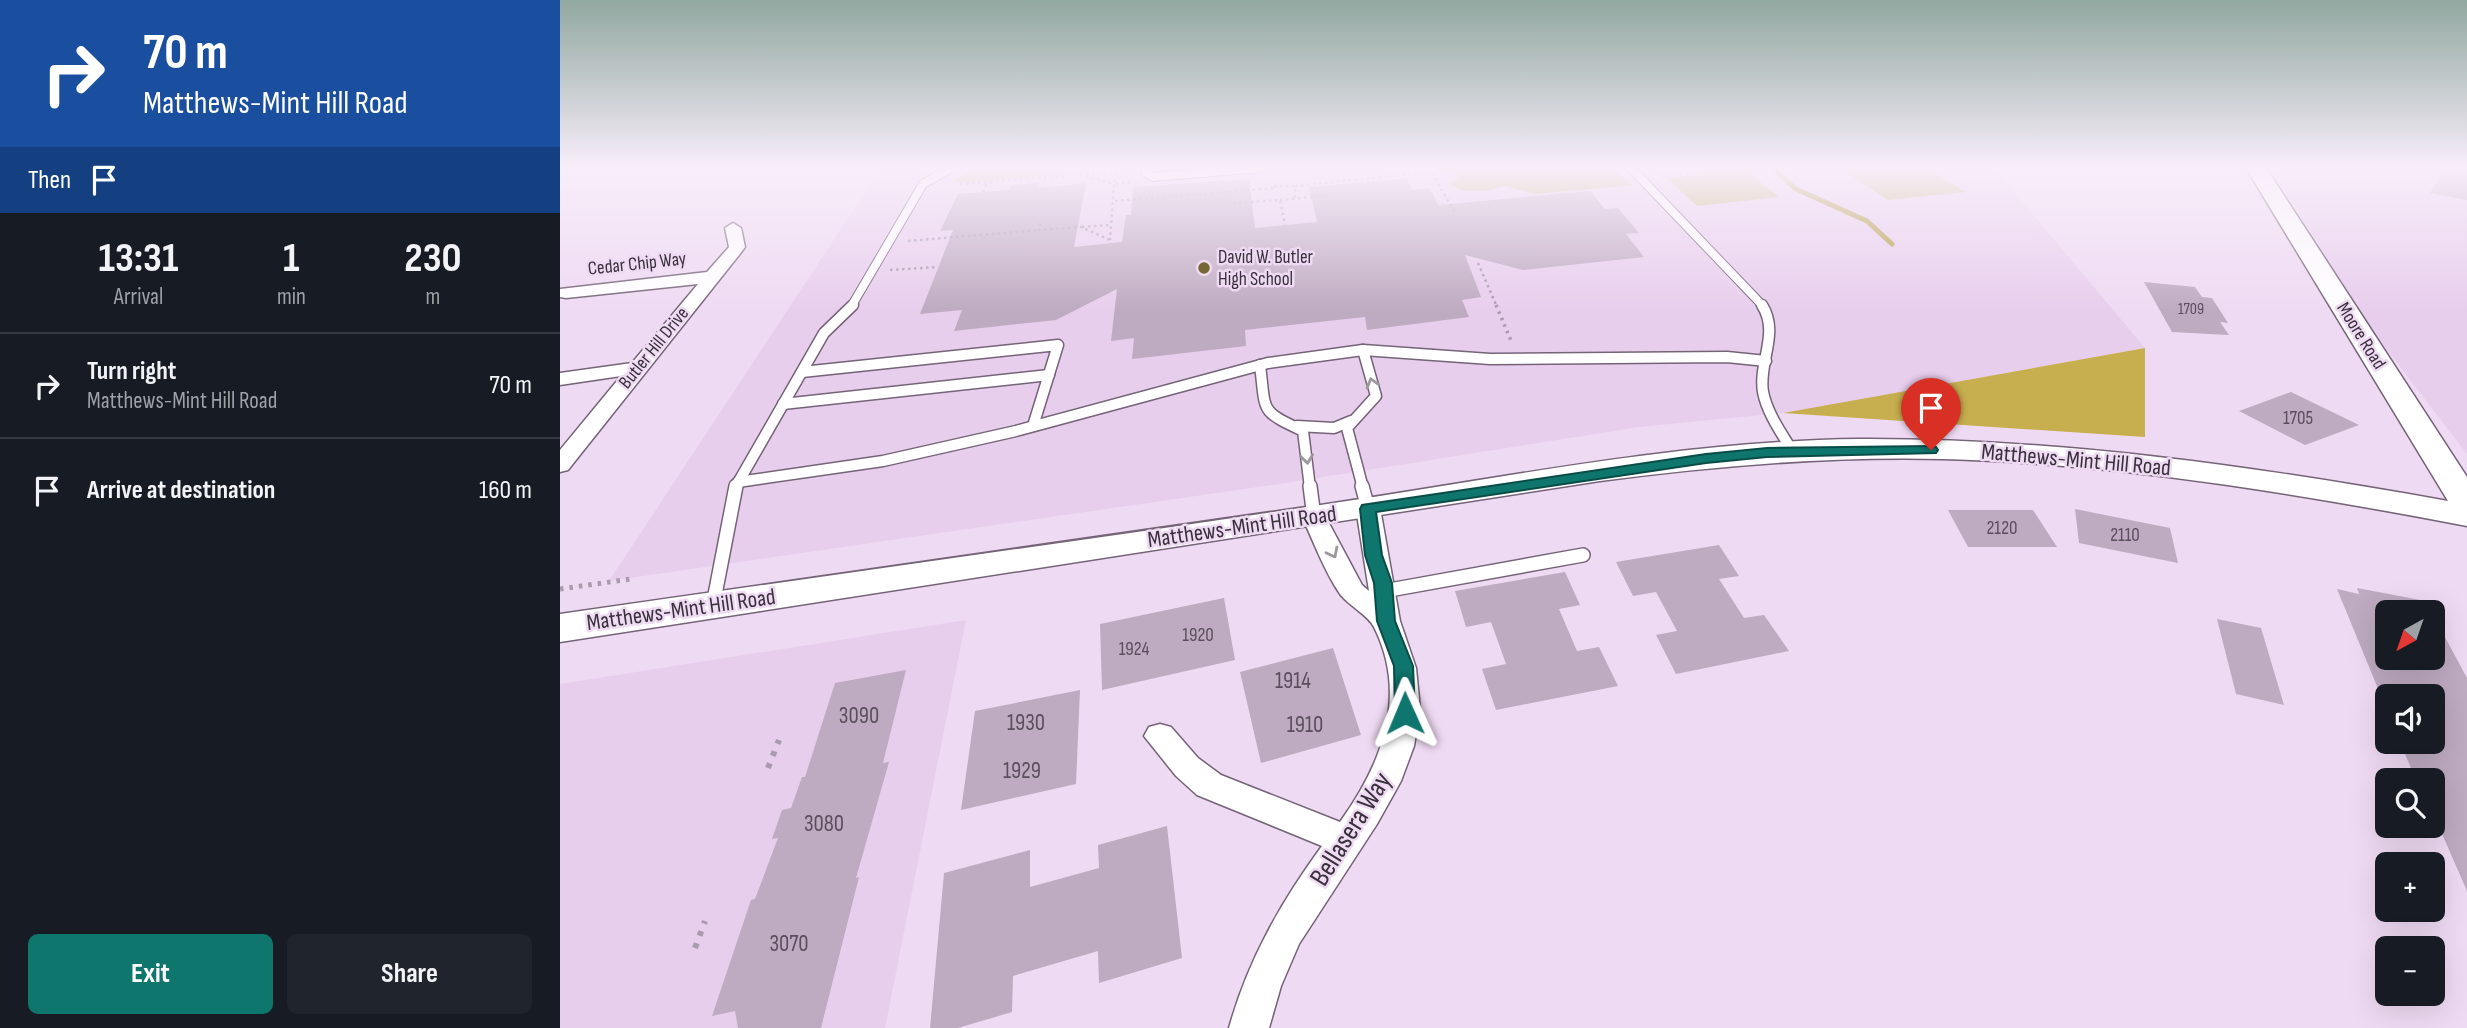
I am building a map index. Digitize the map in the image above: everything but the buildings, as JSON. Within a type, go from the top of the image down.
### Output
[{"type":"street","name":"Moore Road","points":[[2286,216],[2467,505]]},
{"type":"street","name":"Butler Hill Drive","points":[[560,465],[737,247],[733,228]]},
{"type":"street","name":"Cedar Chip Way","points":[[566,293],[712,277]]},
{"type":"street","points":[[560,379],[638,368]]},
{"type":"street","name":"Matthews-Mint Hill Road","points":[[560,628],[1692,461],[1793,452],[1987,451],[2127,461],[2268,481],[2467,515]]},
{"type":"street","name":"Bellasera Way","points":[[1249,1028],[1269,968],[1293,919],[1376,798],[1400,741],[1406,688],[1403,666],[1385,606],[1368,509]]},
{"type":"street","name":"Bellasera Way","points":[[1314,517],[1350,590],[1385,606]]},
{"type":"street","points":[[1160,736],[1187,767],[1209,785],[1346,840]]},
{"type":"lane","points":[[713,605],[735,488],[824,334],[854,304],[905,216]]},
{"type":"lane","points":[[1678,216],[1765,307],[1771,322],[1763,391],[1774,420],[1793,452]]},
{"type":"lane","points":[[802,372],[1058,345],[1033,426]]},
{"type":"lane","points":[[738,482],[883,461],[1033,426],[1260,365],[1363,350],[1519,359],[1727,356],[1766,361]]},
{"type":"lane","points":[[1295,426],[1334,428],[1351,421],[1371,406],[1376,396],[1363,350]]},
{"type":"lane","points":[[1260,365],[1265,406],[1270,415],[1303,431],[1314,517]]},
{"type":"lane","points":[[783,404],[1049,375]]},
{"type":"lane","points":[[1351,421],[1347,428],[1368,509]]},
{"type":"lane","points":[[1385,606],[1583,555]]},
{"type":"path","points":[[1081,227],[1111,242],[1109,225],[1111,216]]},
{"type":"path","points":[[1283,216],[1284,225]]},
{"type":"path","points":[[1039,230],[1040,223]]},
{"type":"path","points":[[890,242],[1109,225]]},
{"type":"path","points":[[977,236],[982,228]]},
{"type":"path","points":[[1478,263],[1519,359]]},
{"type":"path","points":[[875,271],[938,267]]},
{"type":"path","points":[[560,589],[631,579]]},
{"type":"path","points":[[768,768],[779,740]]},
{"type":"path","points":[[695,948],[705,921]]},
{"type":"shaded area","points":[[849,216],[2034,216],[2145,348],[1783,413],[1639,427],[1286,483],[609,581]]},
{"type":"shaded area","points":[[2299,216],[2467,216],[2467,454],[2370,328]]},
{"type":"shaded area","points":[[2145,348],[2145,437],[1783,413]]},
{"type":"shaded area","points":[[966,620],[885,1028],[560,1028],[560,684]]},
{"type":"waterway","points":[[1856,216],[1867,221],[1892,244]]},
{"type":"place","name":"David W. Butler High School","points":[[1204,268]]},
{"type":"route","points":[[1405,713],[1403,666],[1386,621],[1383,583],[1374,555],[1368,509],[1567,477],[1706,459],[1767,453],[1931,450]]}]
